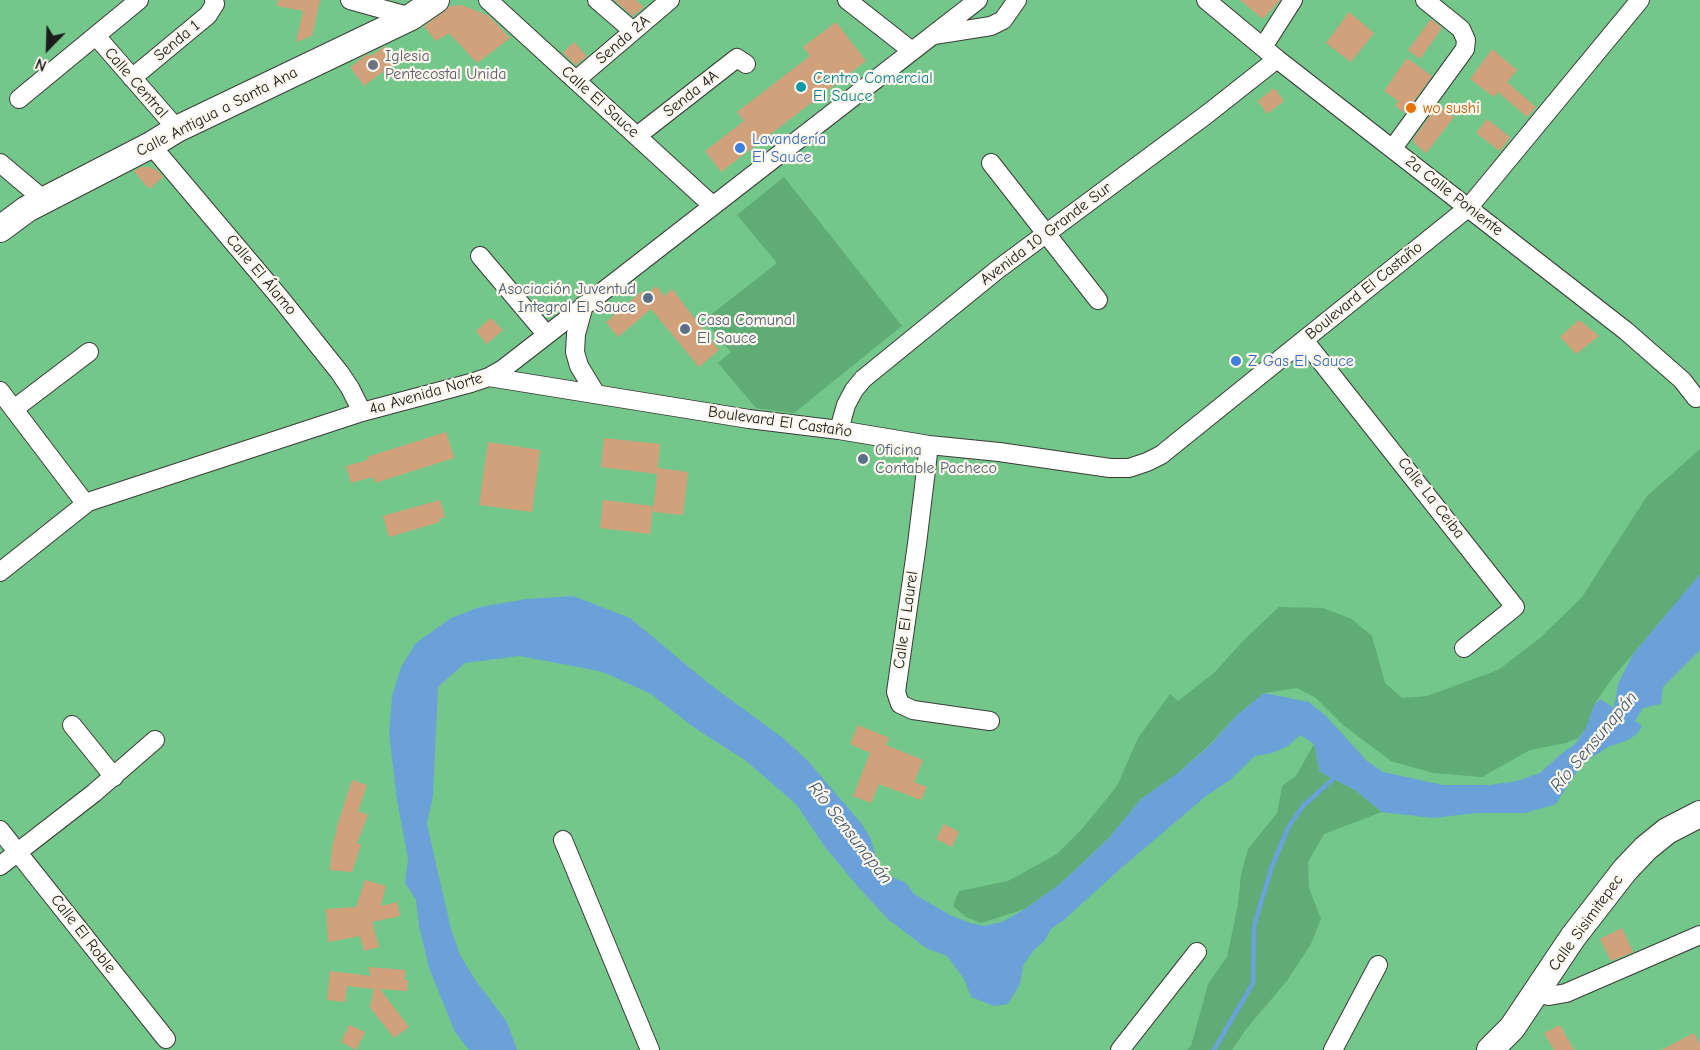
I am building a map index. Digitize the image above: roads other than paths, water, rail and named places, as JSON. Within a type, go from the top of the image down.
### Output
[{"type":"street","points":[[19,99],[139,0]]},
{"type":"street","name":"Senda 1","points":[[132,78],[208,15],[215,3],[214,0]]},
{"type":"street","points":[[350,0],[411,17]]},
{"type":"street","name":"Calle Antigua a Santa Ana","points":[[0,229],[27,209],[151,145],[177,129],[411,17],[436,0]]},
{"type":"street","name":"Calle El Sauce","points":[[488,0],[712,205]]},
{"type":"street","points":[[597,0],[633,31]]},
{"type":"street","name":"Senda 2A","points":[[576,80],[670,0]]},
{"type":"street","points":[[847,0],[912,51]]},
{"type":"street","name":"4a Avenida Norte","points":[[0,572],[86,503],[362,412],[489,377],[503,369],[978,0]]},
{"type":"street","points":[[933,35],[991,26],[1003,20],[1017,0]]},
{"type":"street","name":"2a Calle Poniente","points":[[1206,0],[1270,53],[1626,331],[1682,380],[1696,398]]},
{"type":"street","name":"Avenida 10 Grande Sur","points":[[839,430],[846,405],[863,379],[925,327],[1046,233],[1206,116],[1270,53],[1293,0]]},
{"type":"street","points":[[1393,148],[1465,49],[1466,40],[1461,28],[1425,0]]},
{"type":"street","name":"Boulevard El Castaño","points":[[489,377],[929,445],[999,452],[1110,468],[1129,468],[1161,455],[1469,207],[1629,4]]},
{"type":"street","name":"Calle Central","points":[[96,36],[177,129]]},
{"type":"street","name":"Senda 4A","points":[[637,136],[737,58],[746,64]]},
{"type":"street","name":"Calle El Álamo","points":[[151,145],[281,299],[340,373],[351,388],[362,412]]},
{"type":"street","points":[[0,163],[44,200]]},
{"type":"street","points":[[991,163],[1098,300]]},
{"type":"street","points":[[480,256],[546,334]]},
{"type":"street","points":[[584,304],[576,334],[575,352],[579,366],[597,394]]},
{"type":"street","name":"Calle La Ceiba","points":[[1304,340],[1515,607],[1464,648]]},
{"type":"street","points":[[14,409],[89,352]]},
{"type":"street","points":[[0,391],[86,503]]},
{"type":"street","name":"Calle El Laurel","points":[[929,445],[896,692],[900,704],[913,710],[990,721]]},
{"type":"street","points":[[72,725],[114,777]]},
{"type":"street","points":[[0,866],[114,777],[155,740]]},
{"type":"street","name":"Calle Sisimitepec","points":[[1490,1050],[1512,1028],[1573,937],[1625,870],[1646,848],[1667,831],[1700,814]]},
{"type":"street","name":"Calle El Roble","points":[[0,831],[166,1039]]},
{"type":"street","points":[[563,840],[650,1050]]},
{"type":"street","points":[[1536,993],[1549,996],[1566,993],[1700,935]]},
{"type":"street","points":[[1120,1050],[1197,952]]},
{"type":"street","points":[[1333,1050],[1378,965]]},
{"type":"water","name":"Río Sensunapán","points":[[1700,574],[1700,650],[1663,687],[1661,704],[1643,708],[1635,721],[1642,726],[1637,734],[1608,747],[1583,762],[1556,804],[1525,813],[1476,813],[1433,818],[1382,812],[1355,790],[1320,772],[1314,744],[1300,735],[1288,746],[1272,753],[1255,756],[1230,780],[1206,796],[1051,929],[1045,940],[1033,951],[1023,966],[1020,984],[1008,1004],[994,1006],[971,997],[964,979],[947,956],[926,948],[889,920],[825,847],[796,804],[745,760],[696,729],[651,694],[603,672],[519,656],[465,663],[438,687],[433,796],[427,823],[451,929],[460,955],[476,981],[507,1022],[517,1050],[469,1050],[455,1032],[429,968],[419,926],[416,900],[405,883],[408,859],[397,800],[389,734],[392,696],[401,667],[416,643],[451,618],[480,607],[527,599],[573,596],[630,618],[708,683],[783,738],[808,761],[861,823],[871,839],[877,862],[887,875],[906,883],[914,894],[950,915],[984,926],[1002,922],[1060,884],[1108,839],[1141,799],[1178,773],[1210,745],[1237,715],[1264,693],[1309,702],[1325,715],[1367,761],[1383,772],[1443,785],[1490,785],[1517,781],[1540,773],[1575,744],[1586,728],[1594,705],[1600,699],[1614,708],[1618,684],[1633,654]]},
{"type":"waterway","points":[[1214,1050],[1253,983],[1254,926],[1272,866],[1289,826],[1303,806],[1333,779]]},
{"type":"place","name":"Iglesia Pentecostal Unida","points":[[373,65]]},
{"type":"place","name":"Centro Comercial El Sauce","points":[[801,87]]},
{"type":"place","name":"wo sushi","points":[[1411,108]]},
{"type":"place","name":"Lavandería El Sauce","points":[[740,148]]},
{"type":"place","name":"Asociación Juventud Integral El Sauce","points":[[648,298]]},
{"type":"place","name":"Casa Comunal El Sauce","points":[[685,329]]},
{"type":"place","name":"Z Gas El Sauce","points":[[1236,361]]},
{"type":"place","name":"Oficina Contable Pacheco","points":[[863,459]]}]
